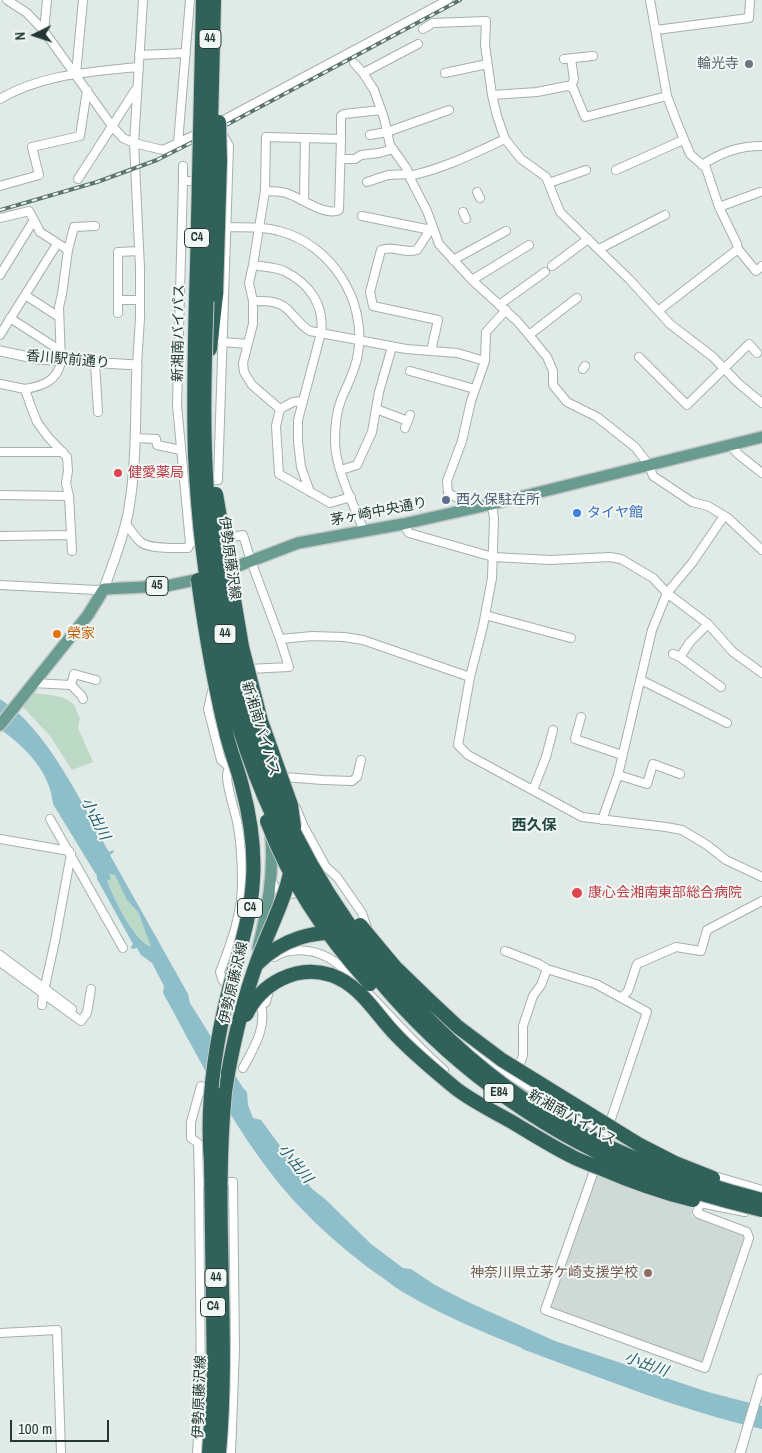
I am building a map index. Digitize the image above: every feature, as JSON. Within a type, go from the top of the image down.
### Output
[{"type":"highway","points":[[201,394],[189,295],[190,192],[197,44],[204,0]]},
{"type":"highway","name":"新湘南バイパス","points":[[204,0],[195,334],[196,475],[213,612],[230,691],[255,771],[278,825],[311,877],[346,940],[370,971],[439,1045],[500,1094],[566,1136],[650,1176],[762,1213]]},
{"type":"highway","name":"新湘南バイパス","points":[[212,0],[213,26],[201,394],[211,532],[230,649],[245,707],[271,783],[311,877],[388,976],[438,1030],[498,1080],[564,1124],[634,1158],[688,1179],[762,1200]]},
{"type":"highway","points":[[201,394],[214,325],[216,295],[220,154],[213,26]]},
{"type":"highway","name":"C4","points":[[195,334],[192,358],[190,441],[191,507],[195,555],[215,686],[225,731],[242,785],[250,822],[253,860],[253,878],[248,917],[225,1006],[210,1104],[214,1381],[211,1453]]},
{"type":"highway","name":"C4","points":[[201,394],[242,648],[261,721],[291,805],[294,832],[293,860],[286,888],[250,982],[235,1037],[235,1070]]},
{"type":"highway","points":[[222,673],[242,755],[274,842],[296,885],[324,927],[354,966],[420,1039],[442,1060],[539,1132],[592,1166],[668,1194],[762,1213]]},
{"type":"highway","points":[[260,729],[280,792],[302,838],[330,882],[363,930],[395,967],[458,1027],[535,1082],[603,1127],[675,1163],[762,1194]]},
{"type":"highway","name":"C4","points":[[211,1162],[216,1093],[221,1058],[230,1014],[241,987],[257,964],[275,949],[296,938],[320,933],[340,933],[360,938],[390,953],[466,1024],[516,1060],[575,1098],[603,1127]]},
{"type":"highway","name":"C4","points":[[220,1453],[223,1352],[221,1150],[223,1112],[235,1070],[244,1018],[262,990],[278,980],[294,974],[310,972],[330,975],[350,984],[374,1007],[396,1036],[456,1088],[573,1157],[592,1166]]},
{"type":"main road","name":"44","points":[[204,0],[206,77],[212,0]]},
{"type":"main road","name":"伊勢原藤沢線","points":[[204,193],[199,475],[204,542],[237,688],[260,729],[273,854],[271,880],[264,920],[241,1016],[227,1125],[225,1162],[227,1360],[220,1453]]},
{"type":"main road","name":"伊勢原藤沢線","points":[[201,394],[204,481],[212,576],[213,623],[222,673]]},
{"type":"main road","name":"茅ヶ崎中央通り","points":[[212,576],[298,543],[402,524],[492,504],[762,437]]},
{"type":"main road","name":"45","points":[[104,589],[166,586],[212,576]]},
{"type":"main road","points":[[0,725],[88,615],[104,589]]},
{"type":"main road","name":"伊勢原藤沢線","points":[[211,1453],[217,1384],[214,1102],[228,1005],[247,934],[254,897],[256,858],[253,820],[242,755]]},
{"type":"street","points":[[7,0],[33,18],[44,31],[112,126],[123,138],[134,143],[163,150],[448,0]]},
{"type":"street","points":[[44,31],[47,0]]},
{"type":"street","points":[[76,74],[83,0]]},
{"type":"street","points":[[0,586],[104,589],[126,524],[132,486],[140,300],[134,143],[143,0]]},
{"type":"street","points":[[178,143],[190,0]]},
{"type":"street","points":[[650,0],[668,96],[683,140],[690,154],[706,168],[719,207],[738,249],[756,271],[762,266]]},
{"type":"street","points":[[656,30],[749,18],[750,0]]},
{"type":"street","points":[[423,28],[433,23],[486,21],[485,45],[487,64],[497,116],[505,139],[521,159],[546,176],[560,212],[670,324],[713,357],[762,403]]},
{"type":"street","points":[[363,73],[418,44]]},
{"type":"street","points":[[139,55],[186,53]]},
{"type":"street","points":[[571,87],[574,79],[568,59],[594,56]]},
{"type":"street","points":[[354,63],[374,90],[393,149],[403,162],[427,211],[440,244],[472,280],[529,335],[546,357],[553,371],[552,385],[567,402],[597,417],[635,447],[648,465],[653,476],[692,502],[708,506],[724,516],[762,550]]},
{"type":"street","points":[[445,74],[487,64]]},
{"type":"street","points":[[0,99],[40,81],[76,74],[138,67]]},
{"type":"street","points":[[492,95],[536,92],[567,86],[573,88],[585,117],[668,96]]},
{"type":"street","points":[[78,179],[137,87]]},
{"type":"street","points":[[0,186],[39,175],[32,148],[80,136],[87,90]]},
{"type":"street","points":[[265,191],[285,193],[325,210],[336,212],[339,210],[341,116],[344,114],[381,110]]},
{"type":"street","points":[[370,135],[386,132],[449,110]]},
{"type":"street","points":[[280,409],[252,385],[244,372],[243,363],[252,324],[253,301],[249,283],[265,191],[266,137],[341,139]]},
{"type":"street","points":[[224,138],[228,146],[228,181],[218,480],[227,535],[231,538],[244,535],[251,561],[289,667],[248,668]]},
{"type":"street","points":[[304,202],[305,138]]},
{"type":"street","points":[[367,182],[388,175],[422,173],[505,139]]},
{"type":"street","points":[[616,170],[683,140]]},
{"type":"street","points":[[702,165],[730,150],[747,146],[762,146]]},
{"type":"street","points":[[341,159],[355,159],[362,154],[378,153],[393,149]]},
{"type":"street","points":[[126,524],[142,543],[148,545],[188,548],[190,543],[177,405],[183,166]]},
{"type":"street","points":[[549,183],[586,170]]},
{"type":"street","points":[[182,181],[228,181]]},
{"type":"street","points":[[719,207],[760,192]]},
{"type":"street","points":[[0,218],[29,211],[40,232],[68,250]]},
{"type":"street","points":[[599,250],[664,215]]},
{"type":"street","points":[[362,216],[426,229],[432,227]]},
{"type":"street","points":[[1,273],[34,220]]},
{"type":"street","points":[[0,384],[25,389],[47,383],[55,376],[61,362],[59,307],[68,250],[74,226],[95,226]]},
{"type":"street","points":[[226,227],[278,230],[302,240],[314,248],[336,269],[352,297],[359,325],[359,340],[355,367],[337,416],[335,444],[341,470],[364,531]]},
{"type":"street","points":[[431,351],[438,320],[373,306],[370,292],[381,250],[390,248],[413,252],[417,250],[432,227]]},
{"type":"street","points":[[454,260],[506,231]]},
{"type":"street","points":[[552,266],[588,239]]},
{"type":"street","points":[[0,334],[57,244]]},
{"type":"street","points":[[472,280],[529,245]]},
{"type":"street","points":[[658,311],[738,249]]},
{"type":"street","points":[[118,313],[118,252],[139,251]]},
{"type":"street","points":[[0,259],[1,273]]},
{"type":"street","points":[[253,265],[282,270],[300,280],[311,291],[321,313],[322,334],[298,420],[301,467],[310,492]]},
{"type":"street","points":[[468,509],[463,501],[448,493],[446,486],[464,434],[475,389],[485,361],[486,332],[502,308],[545,272]]},
{"type":"street","points":[[25,295],[59,317]]},
{"type":"street","points":[[529,335],[577,298]]},
{"type":"street","points":[[118,300],[140,300]]},
{"type":"street","points":[[253,301],[270,301],[281,304],[290,311],[302,327],[310,331],[392,347],[457,353],[485,361]]},
{"type":"street","points":[[10,318],[61,350]]},
{"type":"street","points":[[222,342],[248,344]]},
{"type":"street","points":[[639,356],[687,405],[748,344],[757,353]]},
{"type":"street","points":[[341,470],[357,465],[372,432],[379,392],[392,347]]},
{"type":"street","name":"香川駅前通り","points":[[0,351],[38,360],[137,365]]},
{"type":"street","points":[[95,363],[98,412]]},
{"type":"street","points":[[410,371],[475,389]]},
{"type":"street","points":[[25,389],[38,422],[67,457],[68,471],[66,483],[69,496],[72,551]]},
{"type":"street","points":[[303,401],[293,402],[280,409],[276,426],[279,474],[330,503],[351,497]]},
{"type":"street","points":[[376,409],[407,421]]},
{"type":"street","points":[[134,438],[156,439],[157,445],[181,450]]},
{"type":"street","points":[[730,445],[762,474]]},
{"type":"street","points":[[0,452],[63,452]]},
{"type":"street","points":[[204,481],[218,480]]},
{"type":"street","points":[[0,495],[69,496]]},
{"type":"street","points":[[492,504],[493,557],[485,615],[470,676],[458,745],[468,755],[582,816],[682,830],[707,845],[726,860],[762,876]]},
{"type":"street","points":[[602,820],[618,775],[652,630],[667,593],[692,563],[724,516]]},
{"type":"street","points":[[402,524],[409,534],[493,557],[550,560],[610,557],[621,559],[653,578],[667,593],[708,624],[733,652],[762,673]]},
{"type":"street","points":[[0,536],[71,535]]},
{"type":"street","points":[[190,543],[204,542]]},
{"type":"street","points":[[200,614],[212,691],[220,732],[222,739],[224,738]]},
{"type":"street","points":[[485,615],[571,638]]},
{"type":"street","points":[[201,625],[213,623]]},
{"type":"street","points":[[708,624],[676,656],[721,687]]},
{"type":"street","points":[[280,638],[312,636],[344,637],[363,640],[470,676]]},
{"type":"street","points":[[228,651],[243,650],[260,729],[284,777],[304,826],[326,867],[337,877],[362,913],[370,945]]},
{"type":"street","points":[[71,685],[74,674],[90,681]]},
{"type":"street","points":[[641,680],[727,723]]},
{"type":"street","points":[[33,683],[71,685],[83,699]]},
{"type":"street","points":[[212,691],[208,709],[221,760],[229,767]]},
{"type":"street","points":[[581,717],[575,739],[622,755]]},
{"type":"street","points":[[533,790],[546,757],[553,730]]},
{"type":"street","points":[[225,983],[220,972],[240,911],[242,860],[227,776],[229,767],[242,755]]},
{"type":"street","points":[[284,777],[352,781],[357,777],[361,760]]},
{"type":"street","points":[[618,775],[647,784],[653,764],[680,774]]},
{"type":"street","points":[[50,819],[123,948]]},
{"type":"street","points":[[0,839],[70,853]]},
{"type":"street","points":[[42,1005],[70,853]]},
{"type":"street","points":[[271,880],[275,888],[280,892],[290,894],[314,887],[318,890],[354,940],[370,945],[410,989],[467,1042],[541,1094],[642,1148],[710,1174],[762,1190]]},
{"type":"street","points":[[622,997],[628,991],[637,964],[676,947],[701,952],[707,930],[762,901]]},
{"type":"street","points":[[240,911],[247,934]]},
{"type":"street","points":[[248,984],[267,961],[277,955],[299,950],[310,951],[329,958],[359,983],[441,1067],[493,1110],[573,1157],[620,1179],[700,1204],[762,1213]]},
{"type":"street","points":[[505,951],[540,964],[547,969],[596,984],[647,1012],[603,1127]]},
{"type":"street","points":[[0,955],[81,1022],[87,1013],[91,989]]},
{"type":"street","points":[[0,962],[44,991]]},
{"type":"street","points":[[235,1070],[259,1036],[263,1021],[258,1005],[266,1002],[269,988],[279,974],[292,968],[313,968],[336,972],[359,983]]},
{"type":"street","points":[[493,1110],[516,1078],[523,1055],[523,1026],[533,996],[542,984],[547,969]]},
{"type":"street","points":[[385,1010],[410,989]]},
{"type":"street","points":[[197,1453],[201,1391],[201,1183],[198,1143],[191,1138],[191,1122],[201,1086]]},
{"type":"street","points":[[592,1166],[545,1310],[705,1368],[749,1238],[746,1232],[699,1214],[697,1212],[700,1204]]},
{"type":"street","points":[[229,1182],[233,1182],[235,1349],[231,1453]]},
{"type":"street","points":[[0,1333],[57,1330],[61,1453]]},
{"type":"street","points":[[740,1453],[762,1379]]},
{"type":"shaded area","name":"神奈川県立茅ケ崎支援学校","points":[[597,1175],[654,1197],[692,1208],[691,1216],[743,1236],[744,1239],[703,1360],[700,1362],[553,1309],[552,1306]]},
{"type":"green space","points":[[34,693],[60,697],[73,704],[80,718],[78,728],[93,762],[72,770],[50,736],[23,707]]},
{"type":"green space","points":[[109,873],[115,875],[138,912],[152,946],[150,947],[143,941],[124,916],[106,880]]},
{"type":"water","points":[[0,699],[33,728],[48,747],[75,790],[109,852],[113,850],[114,852],[110,855],[188,994],[190,1003],[247,1092],[248,1105],[253,1118],[261,1120],[312,1189],[324,1198],[371,1244],[403,1268],[411,1269],[435,1285],[555,1341],[708,1392],[762,1406],[762,1429],[732,1422],[641,1393],[522,1349],[436,1310],[401,1291],[363,1264],[331,1237],[273,1177],[247,1140],[209,1078],[163,993],[164,986],[152,963],[141,955],[137,948],[132,949],[133,944],[97,876],[53,804],[51,792],[42,771],[27,752],[0,729]],"holes":[[[109,874],[115,875],[127,900],[138,912],[151,947],[144,943],[131,927],[114,898],[107,881],[111,879]]]},
{"type":"railway","points":[[0,210],[97,182],[157,160],[460,0]]},
{"type":"place","name":"輪光寺","points":[[749,64]]},
{"type":"place","name":"健愛薬局","points":[[118,473]]},
{"type":"place","name":"西久保駐在所","points":[[446,500]]},
{"type":"place","name":"タイヤ館","points":[[577,513]]},
{"type":"place","name":"榮家","points":[[57,634]]},
{"type":"place","name":"康心会湘南東部総合病院","points":[[577,893]]},
{"type":"place","name":"神奈川県立茅ケ崎支援学校","points":[[648,1273]]},
{"type":"district","name":"西久保","points":[[534,826]]},
{"type":"water label","name":"小出川","points":[[95,819]]},
{"type":"water label","name":"小出川","points":[[295,1164]]},
{"type":"water label","name":"小出川","points":[[646,1365]]}]
